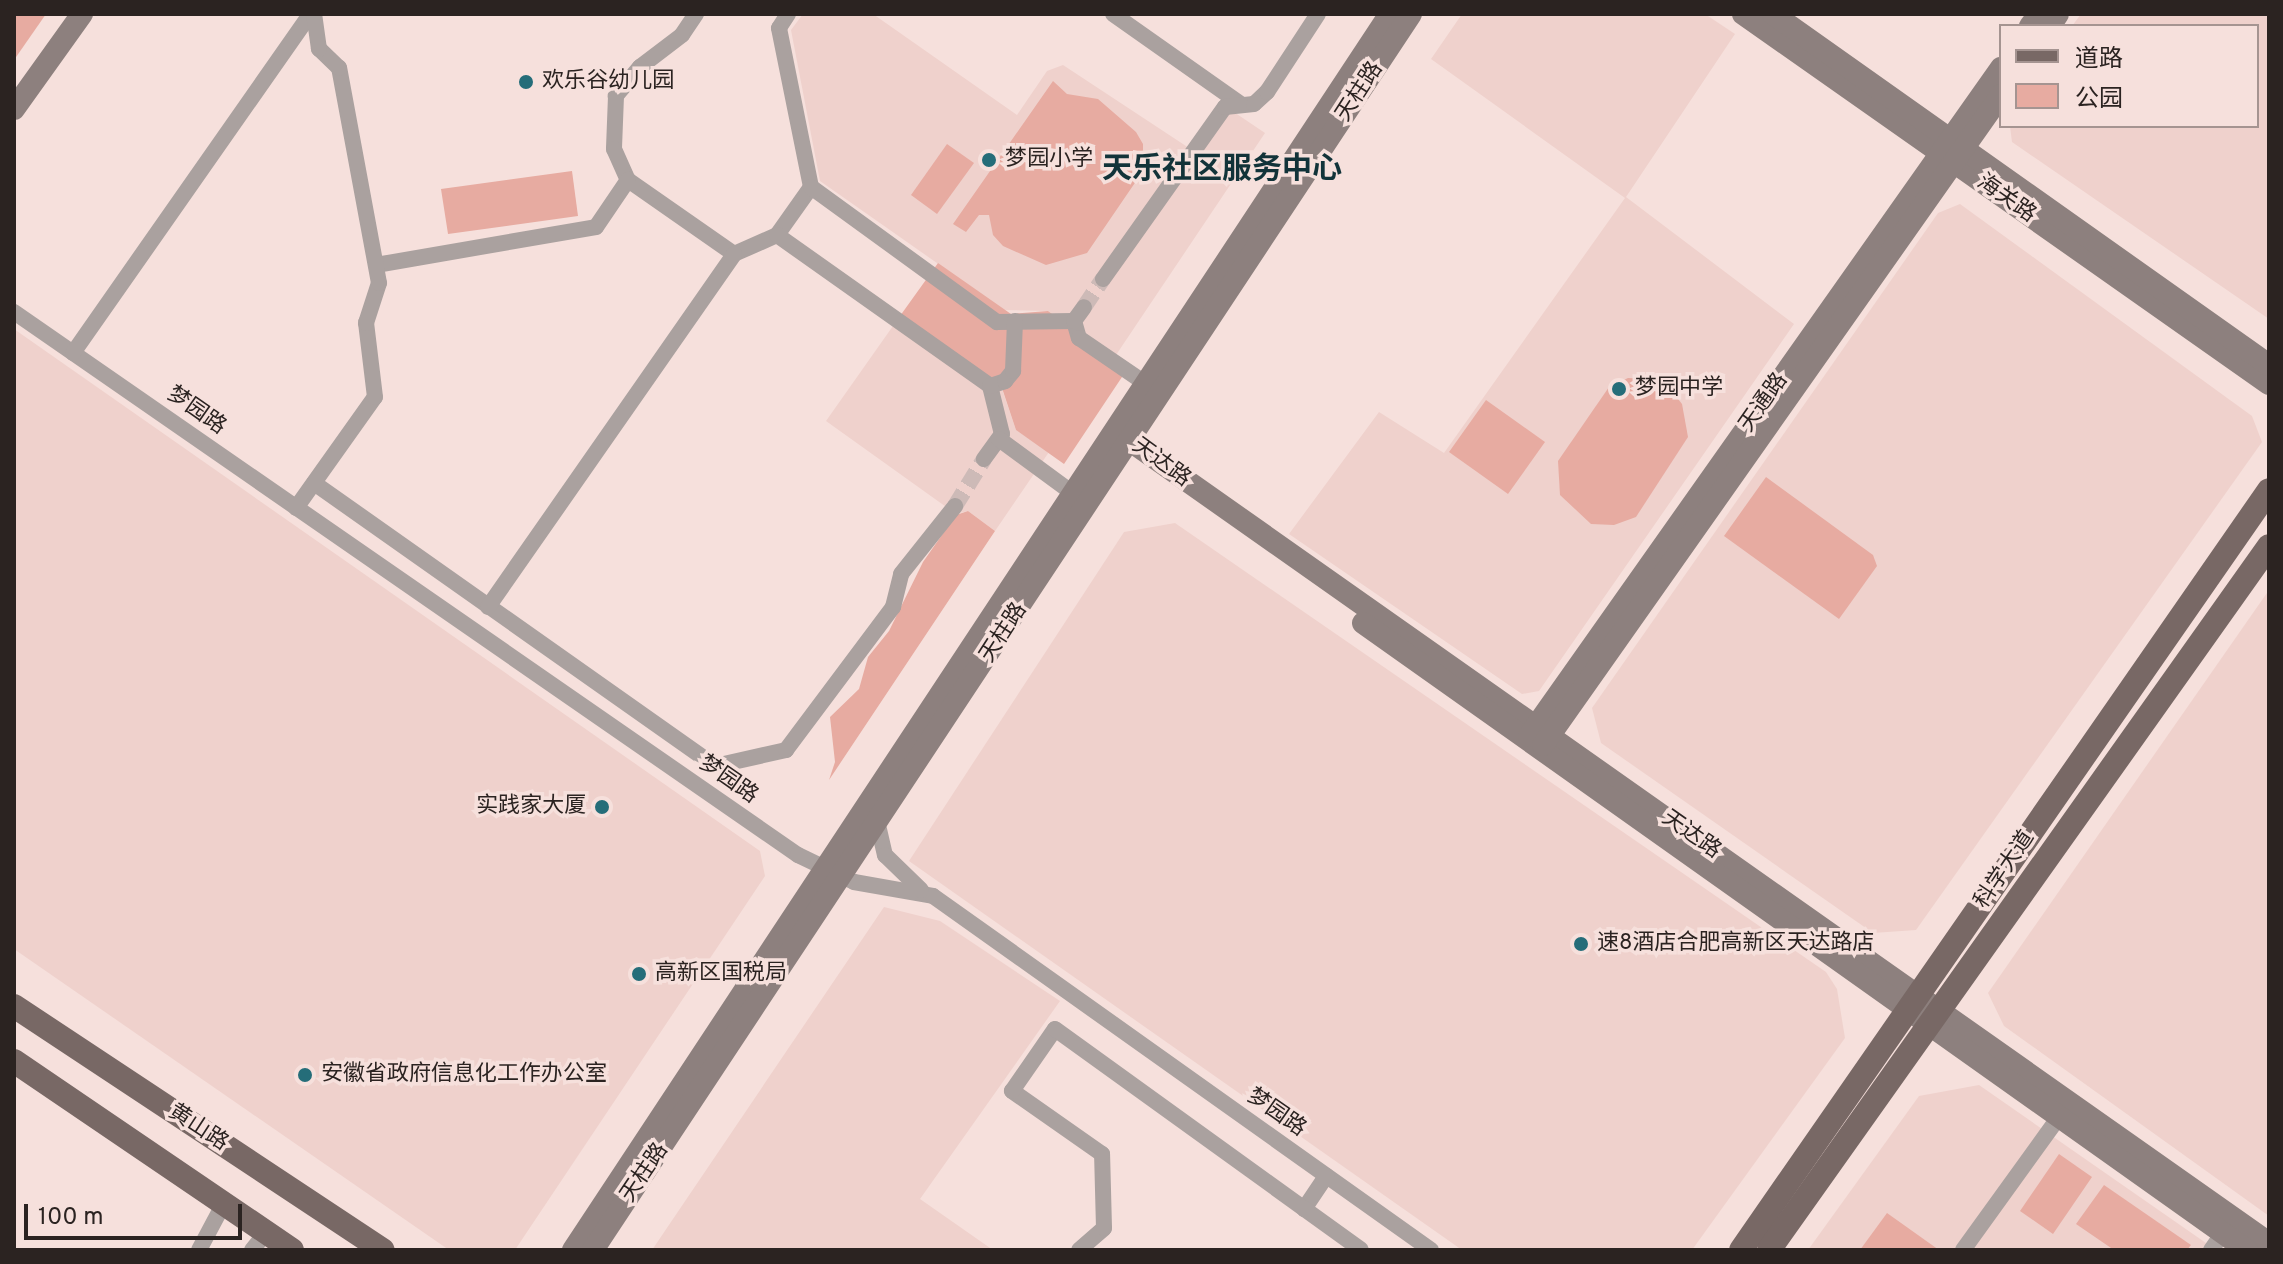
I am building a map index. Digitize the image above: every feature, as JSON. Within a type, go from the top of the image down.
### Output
[{"type":"main road","name":"科学大道","points":[[1769,1250],[1923,1010],[2269,490]]},
{"type":"main road","name":"科学大道","points":[[1741,1250],[2269,546]]},
{"type":"main road","name":"黄山路","points":[[14,1006],[383,1250]]},
{"type":"main road","points":[[14,1061],[224,1203],[259,1242],[292,1250]]},
{"type":"street","points":[[14,95],[71,14]]},
{"type":"street","points":[[14,109],[82,14]]},
{"type":"street","points":[[296,508],[375,397],[366,323],[379,283],[339,68],[319,49],[312,14]]},
{"type":"street","points":[[73,353],[312,14]]},
{"type":"street","points":[[696,14],[682,35],[640,67],[616,96],[614,149],[628,180],[734,254]]},
{"type":"street","points":[[788,14],[779,28],[811,187],[997,322],[1079,314],[1079,338],[1151,388]]},
{"type":"street","points":[[1113,14],[1242,105]]},
{"type":"street","points":[[1103,279],[1225,107],[1254,104],[1267,92],[1318,14]]},
{"type":"street","name":"天柱路","points":[[573,1250],[834,874],[878,825],[1088,505],[1117,441],[1390,14]]},
{"type":"street","name":"天柱路","points":[[1151,388],[1411,14]]},
{"type":"street","name":"海关路","points":[[1743,14],[2269,365]]},
{"type":"street","name":"海关路","points":[[1773,14],[1952,151],[2269,384]]},
{"type":"street","name":"天通路","points":[[1538,737],[1952,151],[1999,71]]},
{"type":"street","name":"天通路","points":[[1952,151],[1999,97]]},
{"type":"street","points":[[376,265],[596,227],[628,180]]},
{"type":"street","points":[[488,607],[734,254],[777,235],[811,187]]},
{"type":"street","points":[[777,235],[990,386],[999,439],[1088,505]]},
{"type":"street","name":"梦园路","points":[[14,312],[834,874],[922,891],[1431,1250]]},
{"type":"street","points":[[990,386],[1005,381],[1013,371],[1015,321]]},
{"type":"street","points":[[984,459],[999,439]]},
{"type":"street","name":"天柱路","points":[[593,1250],[834,874],[1070,491],[1117,441]]},
{"type":"street","name":"天达路","points":[[1117,441],[1923,1010],[2269,1243]]},
{"type":"street","points":[[314,483],[715,766],[786,750],[893,607],[901,574],[955,506]]},
{"type":"street","points":[[878,825],[885,855],[922,891]]},
{"type":"street","name":"天达路","points":[[1923,1010],[2217,1241],[2247,1250]]},
{"type":"street","points":[[1079,1250],[1104,1228],[1102,1154],[1012,1091],[1055,1029],[1361,1250]]},
{"type":"street","points":[[1963,1250],[2059,1117]]},
{"type":"street","points":[[1304,1209],[1326,1176]]},
{"type":"street","points":[[199,1250],[224,1203]]},
{"type":"shaded area","name":"梦园小学","points":[[803,14],[873,14],[1017,115],[1047,71],[1063,65],[1189,148],[1219,102],[1265,133],[1114,358],[1048,311],[1004,310],[820,181],[791,30]]},
{"type":"shaded area","points":[[1462,14],[1705,14],[1735,34],[1626,197],[1794,324],[1539,691],[1522,694],[1289,534],[1379,412],[1444,453],[1625,198],[1431,59]]},
{"type":"shaded area","points":[[2081,14],[2269,14],[2269,319],[2012,142],[2010,128],[2259,128],[2259,24],[2074,24]]},
{"type":"shaded area","points":[[1960,204],[2252,416],[2262,442],[1916,930],[1873,933],[1601,743],[1592,708],[1938,213]]},
{"type":"shaded area","points":[[900,316],[1002,389],[1016,430],[1049,452],[995,531],[968,511],[956,514],[826,421]]},
{"type":"shaded area","points":[[14,329],[760,851],[765,876],[515,1250],[449,1250],[14,949]]},
{"type":"shaded area","points":[[1175,523],[1826,972],[1837,989],[1845,1038],[1692,1250],[1462,1250],[909,861],[1124,532]]},
{"type":"shaded area","points":[[2269,590],[2269,1216],[2004,1026],[1988,993]]},
{"type":"shaded area","points":[[884,907],[940,921],[1060,1001],[920,1199],[993,1250],[652,1250]]},
{"type":"shaded area","points":[[1979,1085],[2216,1250],[1808,1250],[1919,1096]]},
{"type":"green space","points":[[14,14],[46,14],[14,60]]},
{"type":"green space","points":[[1053,81],[1067,94],[1098,99],[1136,132],[1143,144],[1143,171],[1087,253],[1046,265],[1003,246],[993,235],[989,215],[979,215],[966,232],[953,224]]},
{"type":"green space","points":[[947,144],[974,163],[937,214],[911,195]]},
{"type":"green space","points":[[572,171],[578,216],[448,234],[441,189]]},
{"type":"green space","points":[[938,263],[1011,314],[1048,311],[1114,358],[1124,374],[1064,464],[1016,430],[1002,388],[900,316]]},
{"type":"green space","points":[[1628,378],[1651,379],[1671,390],[1682,404],[1688,437],[1636,517],[1614,525],[1591,524],[1560,495],[1558,461],[1609,387]]},
{"type":"green space","points":[[1486,400],[1545,442],[1508,494],[1449,452]]},
{"type":"green space","points":[[1766,477],[1873,555],[1877,566],[1839,619],[1724,536]]},
{"type":"green space","points":[[968,511],[995,531],[829,780],[835,762],[830,717],[859,689],[868,657],[889,631],[923,562],[956,515]]},
{"type":"green space","points":[[2059,1154],[2092,1177],[2053,1234],[2020,1211]]},
{"type":"green space","points":[[2104,1185],[2191,1245],[2187,1250],[2114,1250],[2076,1224]]},
{"type":"green space","points":[[1887,1213],[1939,1250],[1860,1250]]},
{"type":"tunnel","points":[[1084,307],[1103,279]]},
{"type":"tunnel","points":[[955,506],[984,459]]},
{"type":"place","name":"欢乐谷幼儿园","points":[[526,82]]},
{"type":"place","name":"梦园小学","points":[[989,160]]},
{"type":"place","name":"梦园中学","points":[[1619,389]]},
{"type":"place","name":"实践家大厦","points":[[602,807]]},
{"type":"place","name":"速8酒店合肥高新区天达路店","points":[[1581,944]]},
{"type":"place","name":"高新区国税局","points":[[639,974]]},
{"type":"place","name":"安徽省政府信息化工作办公室","points":[[305,1075]]},
{"type":"district","name":"天乐社区服务中心","points":[[1222,171]]}]
